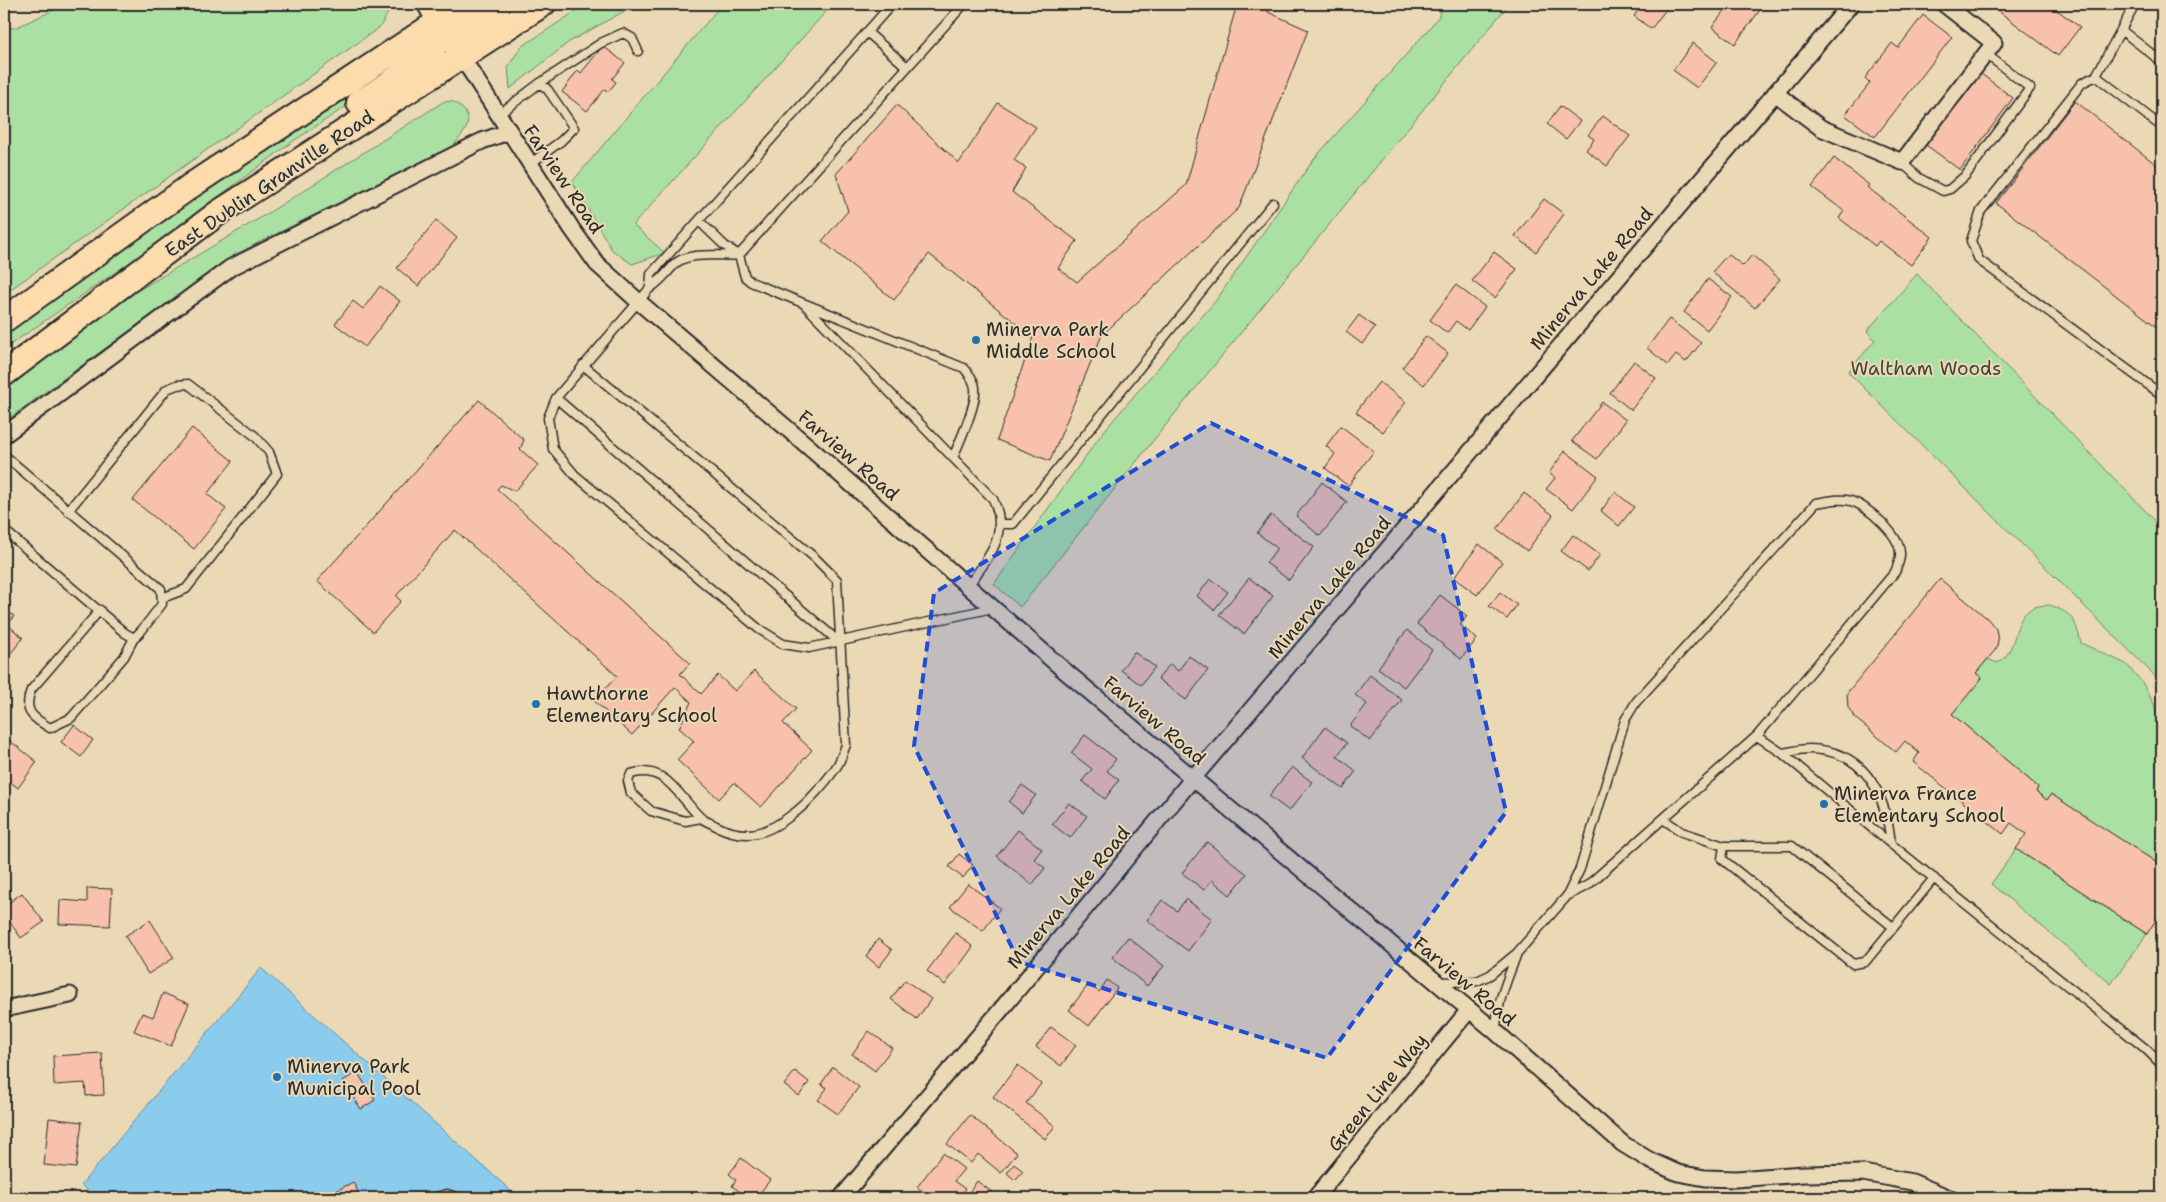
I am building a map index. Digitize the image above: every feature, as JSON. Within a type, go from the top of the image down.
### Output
[{"type":"main road","points":[[4,320],[434,12],[465,4]]},
{"type":"main road","points":[[461,56],[456,45],[468,26],[504,4]]},
{"type":"main road","name":"East Dublin Granville Road","points":[[4,374],[210,219],[543,4]]},
{"type":"main road","points":[[245,196],[271,160],[333,120],[428,54],[439,41],[442,32],[434,12]]},
{"type":"street","name":"Minerva Lake Road","points":[[841,1198],[999,1012],[1194,777],[1850,4]]},
{"type":"street","points":[[1774,93],[1821,128],[1902,162],[1994,43],[1944,4]]},
{"type":"street","name":"Farview Road","points":[[461,56],[508,132],[597,264],[1065,671],[1194,777],[1496,1032],[1623,1144],[1649,1160],[1678,1173],[1706,1178],[1736,1179],[1804,1174],[1863,1173],[1912,1182],[1949,1198]]},
{"type":"street","points":[[4,435],[230,268],[482,141],[508,132]]},
{"type":"street","points":[[4,1009],[70,996]]},
{"type":"street","name":"Green Line Way","points":[[1315,1198],[1469,1010]]},
{"type":"lane","points":[[650,288],[651,274],[892,4]]},
{"type":"lane","points":[[964,4],[739,256],[721,257],[704,255],[685,258],[677,262],[660,282],[650,288],[556,398],[548,418],[553,449],[575,475],[759,629],[783,644],[809,648],[992,608]]},
{"type":"lane","points":[[2135,4],[2096,76],[2082,83],[1981,211],[1971,241],[1979,260],[2162,395]]},
{"type":"lane","points":[[2121,30],[2162,62]]},
{"type":"lane","points":[[867,32],[908,67]]},
{"type":"lane","points":[[498,115],[601,43],[623,33],[632,38],[638,51]]},
{"type":"lane","points":[[1901,162],[1919,178],[1943,191],[1950,189],[1966,175],[2030,88],[1986,54]]},
{"type":"lane","points":[[2096,76],[2162,127]]},
{"type":"lane","points":[[530,164],[561,141],[574,128],[548,90],[540,84]]},
{"type":"lane","points":[[1000,524],[1013,524],[1273,203]]},
{"type":"lane","points":[[699,221],[725,246],[739,256],[745,277],[751,282],[964,368],[976,388],[974,400],[953,458]]},
{"type":"lane","points":[[802,303],[992,499],[998,510],[1000,524],[993,549],[968,586]]},
{"type":"lane","points":[[583,365],[814,557],[838,580],[839,642],[846,745],[838,766],[799,810],[778,826],[754,835],[730,833],[701,818],[679,791],[654,772],[643,770],[631,774],[628,781],[631,793],[652,811],[685,821],[701,818]]},
{"type":"lane","points":[[68,511],[167,390],[177,385],[188,384],[255,436],[269,452],[277,474],[186,589],[162,598]]},
{"type":"lane","points":[[556,398],[839,642]]},
{"type":"lane","points":[[4,455],[161,589],[162,604],[134,638],[124,657],[71,718],[50,728],[29,712],[27,702],[31,690],[100,610]]},
{"type":"lane","points":[[1436,982],[1477,981],[1490,976],[1517,953],[1567,896],[1580,869],[1626,720],[1636,702],[1816,504],[1837,499],[1852,502],[1872,513],[1894,537],[1900,554],[1895,572],[1757,736],[1588,884],[1567,896]]},
{"type":"lane","points":[[4,530],[125,633],[134,638]]},
{"type":"lane","points":[[1757,736],[1782,753],[1891,844],[2146,1049],[2162,1065]]},
{"type":"lane","points":[[1782,753],[1808,749],[1827,752],[1842,756],[1857,766],[1872,780],[1880,795],[1886,810],[1891,844]]},
{"type":"lane","points":[[1663,819],[1682,832],[1724,846],[1792,846],[1893,927]]},
{"type":"lane","points":[[1724,846],[1722,859],[1853,964],[1865,962],[1934,878]]},
{"type":"lane","points":[[1496,1032],[1496,1014],[1499,1000],[1517,953]]},
{"type":"lane","points":[[433,1198],[447,1196],[458,1198]]},
{"type":"highlighted area","points":[[1211,423],[1443,535],[1506,812],[1327,1058],[1019,962],[914,746],[934,593]]},
{"type":"green space","points":[[67,4],[385,4],[389,11],[380,27],[4,294],[4,30],[17,27]]},
{"type":"green space","points":[[587,4],[647,4],[621,13],[569,42],[510,89],[508,67],[521,47]]},
{"type":"green space","points":[[722,4],[833,4],[633,225],[665,253],[632,264],[612,250],[572,182]]},
{"type":"green space","points":[[1441,4],[1509,4],[1020,607],[994,584],[1103,432],[1217,299],[1314,159],[1427,31],[1439,16]]},
{"type":"green space","points":[[363,85],[368,92],[292,142],[133,260],[4,349],[4,329],[107,256]]},
{"type":"green space","points":[[452,101],[465,112],[468,122],[463,134],[452,146],[232,256],[4,422],[4,386],[134,293],[270,212],[443,102]]},
{"type":"green space","name":"Waltham Woods","points":[[1917,274],[2162,528],[2162,683],[1848,372],[1875,340],[1867,331]]},
{"type":"green space","points":[[2050,605],[2064,611],[2072,618],[2081,643],[2126,664],[2142,682],[2154,704],[2162,731],[2162,866],[2051,795],[2047,800],[2036,792],[2038,787],[1952,714],[1981,678],[1976,673],[1988,659],[1997,663],[2004,658],[2013,643],[2022,618],[2027,612],[2037,606]]},
{"type":"green space","points":[[2016,849],[2147,934],[2111,984],[1991,884]]},
{"type":"water","name":"Minerva Park Municipal Pool","points":[[261,968],[519,1198],[96,1198],[81,1185]]},
{"type":"building","points":[[1237,4],[1269,4],[1268,12],[1308,30],[1239,208],[1102,335],[1050,461],[997,440],[1033,337],[929,254],[894,300],[822,241],[848,211],[836,174],[897,105],[959,163],[998,103],[1036,127],[1014,160],[1026,168],[1012,192],[1077,241],[1058,268],[1077,282],[1186,185]]},
{"type":"building","points":[[1643,4],[1661,4],[1667,8],[1651,29],[1634,16]]},
{"type":"building","points":[[1730,4],[1753,4],[1760,10],[1735,44],[1712,27]]},
{"type":"building","points":[[1989,4],[2049,4],[2080,27],[2058,56]]},
{"type":"building","points":[[1923,15],[1952,37],[1875,137],[1845,115],[1870,83],[1865,78],[1892,43],[1898,48]]},
{"type":"building","points":[[1693,43],[1717,62],[1697,88],[1673,70]]},
{"type":"building","points":[[603,46],[625,63],[612,79],[616,82],[608,92],[605,89],[587,111],[562,92],[578,70],[581,73]]},
{"type":"building","points":[[1980,73],[2013,98],[1960,170],[1926,145]]},
{"type":"building","points":[[2075,101],[2162,169],[2162,331],[1996,203]]},
{"type":"building","points":[[1560,106],[1580,121],[1566,139],[1547,124]]},
{"type":"building","points":[[1603,116],[1630,136],[1607,166],[1586,150],[1594,139],[1588,135]]},
{"type":"building","points":[[1834,158],[1869,185],[1867,187],[1932,237],[1911,265],[1879,241],[1875,246],[1839,218],[1844,211],[1812,187]]},
{"type":"building","points":[[1544,199],[1564,214],[1536,252],[1515,236]]},
{"type":"building","points":[[436,220],[457,238],[418,286],[397,268]]},
{"type":"building","points":[[1494,252],[1517,269],[1495,298],[1472,281]]},
{"type":"building","points":[[1728,254],[1743,266],[1752,255],[1780,279],[1755,308],[1712,272]]},
{"type":"building","points":[[1708,279],[1732,297],[1707,330],[1684,312]]},
{"type":"building","points":[[1456,285],[1485,307],[1468,330],[1456,321],[1447,333],[1430,320]]},
{"type":"building","points":[[380,286],[400,301],[365,347],[335,324],[353,301],[363,309]]},
{"type":"building","points":[[1359,315],[1375,327],[1362,344],[1346,332]]},
{"type":"building","points":[[1669,319],[1701,343],[1686,362],[1676,355],[1668,365],[1647,348]]},
{"type":"building","points":[[1426,336],[1448,353],[1424,385],[1402,368]]},
{"type":"building","points":[[1634,361],[1656,378],[1631,410],[1610,393]]},
{"type":"building","points":[[1379,382],[1406,402],[1383,432],[1356,412]]},
{"type":"building","points":[[479,400],[524,440],[520,449],[538,465],[515,491],[501,485],[497,489],[690,663],[680,674],[701,694],[718,675],[735,691],[754,671],[796,709],[783,723],[812,750],[761,807],[734,783],[719,799],[677,760],[694,741],[679,728],[691,702],[675,687],[632,735],[594,701],[617,676],[455,530],[396,596],[401,601],[373,632],[317,581]]},
{"type":"building","points":[[1602,402],[1626,420],[1597,459],[1572,441]]},
{"type":"building","points":[[1341,426],[1374,451],[1348,486],[1325,468],[1335,454],[1326,446]]},
{"type":"building","points":[[192,428],[233,461],[207,494],[226,509],[194,549],[133,500]]},
{"type":"building","points":[[1565,451],[1598,476],[1573,509],[1546,489],[1555,478],[1549,473]]},
{"type":"building","points":[[1322,482],[1347,502],[1320,536],[1296,516]]},
{"type":"building","points":[[1615,492],[1634,507],[1619,526],[1601,511]]},
{"type":"building","points":[[1524,493],[1553,515],[1527,551],[1497,529]]},
{"type":"building","points":[[1271,515],[1314,547],[1289,580],[1266,563],[1277,548],[1257,533]]},
{"type":"building","points":[[1573,535],[1600,555],[1588,571],[1561,551]]},
{"type":"building","points":[[1479,544],[1502,562],[1477,595],[1454,578]]},
{"type":"building","points":[[1249,578],[1273,596],[1244,634],[1219,615]]},
{"type":"building","points":[[1210,579],[1228,592],[1214,610],[1197,596]]},
{"type":"building","points":[[1940,579],[1988,619],[1996,629],[1998,641],[1996,649],[1976,673],[1982,678],[1952,714],[2038,787],[2036,792],[2047,800],[2051,794],[2162,866],[2162,910],[2147,934],[2016,849],[2026,834],[2011,823],[2003,834],[1913,762],[1919,753],[1905,741],[1896,752],[1855,718],[1848,707],[1847,693]]},
{"type":"building","points":[[1500,592],[1517,605],[1507,619],[1489,606]]},
{"type":"building","points":[[1440,595],[1467,616],[1460,625],[1477,639],[1461,659],[1417,624]]},
{"type":"building","points":[[4,608],[14,616],[8,625],[23,638],[4,662]]},
{"type":"building","points":[[1407,630],[1432,650],[1404,687],[1378,668]]},
{"type":"building","points":[[1134,652],[1155,667],[1141,685],[1121,670]]},
{"type":"building","points":[[1189,656],[1208,670],[1186,700],[1158,679],[1170,664],[1178,671]]},
{"type":"building","points":[[1370,675],[1402,700],[1370,741],[1350,726],[1367,704],[1355,695]]},
{"type":"building","points":[[74,725],[93,740],[81,757],[61,742]]},
{"type":"building","points":[[1325,727],[1347,743],[1337,756],[1356,771],[1343,789],[1302,758]]},
{"type":"building","points":[[1085,735],[1116,759],[1107,771],[1119,780],[1105,799],[1082,781],[1092,769],[1071,753]]},
{"type":"building","points":[[4,736],[37,762],[18,788],[4,777]]},
{"type":"building","points":[[1292,767],[1312,782],[1289,811],[1269,796]]},
{"type":"building","points":[[1022,785],[1036,795],[1022,813],[1009,802]]},
{"type":"building","points":[[1069,803],[1087,816],[1070,838],[1052,824]]},
{"type":"building","points":[[1018,830],[1042,849],[1034,859],[1045,868],[1032,885],[997,856]]},
{"type":"building","points":[[1207,842],[1247,874],[1230,895],[1212,880],[1204,890],[1182,873]]},
{"type":"building","points":[[959,854],[973,865],[963,878],[949,867]]},
{"type":"building","points":[[968,884],[1000,908],[983,931],[950,907]]},
{"type":"building","points":[[87,888],[112,889],[110,926],[59,924],[60,900],[87,902]]},
{"type":"building","points":[[22,893],[44,922],[21,938],[4,914],[4,906]]},
{"type":"building","points":[[1186,899],[1212,919],[1188,951],[1147,920],[1162,900],[1177,911]]},
{"type":"building","points":[[150,920],[174,958],[148,974],[125,936]]},
{"type":"building","points":[[956,933],[973,947],[945,985],[927,971]]},
{"type":"building","points":[[1128,937],[1164,966],[1147,986],[1112,957]]},
{"type":"building","points":[[878,939],[892,950],[879,967],[866,956]]},
{"type":"building","points":[[905,980],[931,999],[917,1019],[891,999]]},
{"type":"building","points":[[1107,980],[1117,988],[1089,1026],[1069,1010],[1089,984],[1099,992]]},
{"type":"building","points":[[163,993],[189,1004],[171,1046],[134,1031],[142,1013],[153,1017]]},
{"type":"building","points":[[1051,1027],[1076,1045],[1061,1066],[1036,1047]]},
{"type":"building","points":[[869,1031],[892,1048],[875,1071],[852,1054]]},
{"type":"building","points":[[102,1053],[104,1095],[86,1096],[85,1083],[54,1085],[53,1056]]},
{"type":"building","points":[[1018,1065],[1041,1084],[1026,1103],[1055,1126],[1045,1139],[993,1097]]},
{"type":"building","points":[[833,1067],[859,1087],[838,1114],[818,1100],[827,1088],[821,1084]]},
{"type":"building","points":[[795,1071],[809,1082],[799,1096],[784,1085]]},
{"type":"building","points":[[357,1072],[375,1100],[361,1109],[343,1081]]},
{"type":"building","points":[[970,1115],[1017,1153],[1001,1173],[978,1154],[971,1163],[947,1144]]},
{"type":"building","points":[[49,1118],[82,1122],[76,1168],[44,1165]]},
{"type":"building","points":[[943,1153],[964,1169],[954,1181],[965,1189],[958,1198],[932,1198],[917,1187]]},
{"type":"building","points":[[741,1158],[770,1180],[756,1198],[748,1198],[732,1186],[736,1180],[729,1174]]},
{"type":"building","points":[[1014,1164],[1023,1171],[1015,1180],[1007,1173]]},
{"type":"building","points":[[977,1181],[996,1195],[993,1198],[966,1197]]},
{"type":"building","points":[[353,1182],[361,1198],[323,1198]]},
{"type":"place","name":"Minerva Park Middle School","points":[[976,340]]},
{"type":"place","name":"Hawthorne Elementary School","points":[[536,704]]},
{"type":"place","name":"Minerva France Elementary School","points":[[1824,804]]},
{"type":"place","name":"Minerva Park Municipal Pool","points":[[277,1077]]}]
